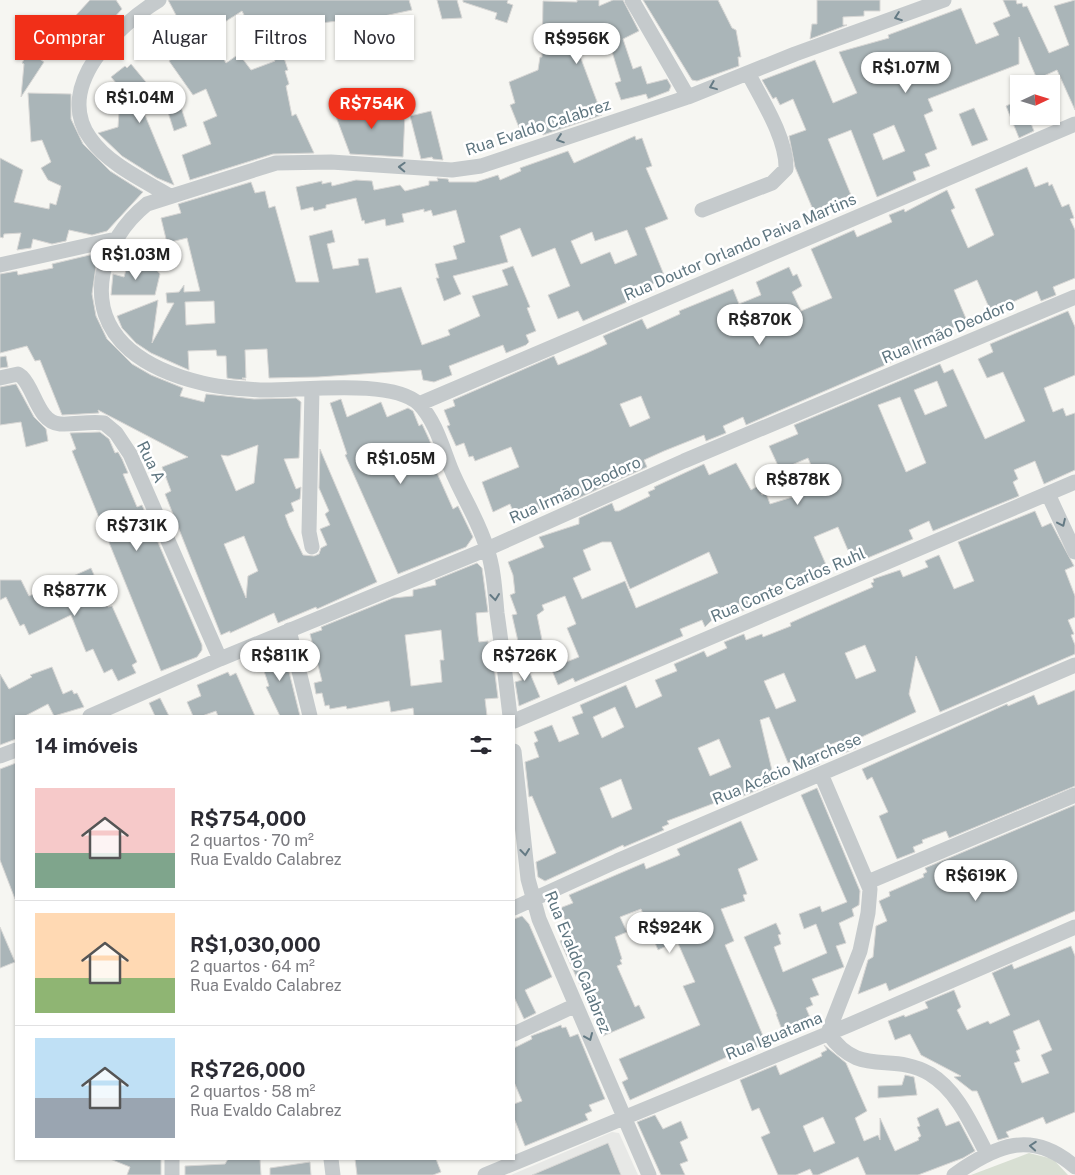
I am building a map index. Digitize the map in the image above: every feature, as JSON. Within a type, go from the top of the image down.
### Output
[{"type":"street","points":[[159,0],[143,10],[101,48],[86,73],[79,106],[82,122],[89,137],[99,149],[126,170],[170,196]]},
{"type":"street","points":[[632,0],[688,97]]},
{"type":"street","name":"Rua Evaldo Calabrez","points":[[419,404],[400,394],[370,388],[262,390],[203,383],[154,365],[128,349],[109,321],[104,308],[101,287],[107,254],[130,218],[147,204],[276,163],[297,161],[452,170],[480,166],[688,97],[944,0]]},
{"type":"street","points":[[702,210],[772,183],[786,170],[786,157],[780,141],[767,108],[748,73]]},
{"type":"street","name":"Rua Doutor Orlando Paiva Martins","points":[[419,404],[1075,124]]},
{"type":"street","points":[[0,265],[116,239]]},
{"type":"street","name":"Rua Irmão Deodoro","points":[[92,715],[220,659],[487,549],[684,461],[1075,297]]},
{"type":"street","name":"Rua A","points":[[5,377],[18,374],[26,381],[44,415],[50,421],[60,424],[104,423],[116,433],[130,454],[220,659]]},
{"type":"street","points":[[312,389],[309,532],[312,547]]},
{"type":"street","points":[[419,404],[434,429],[487,549],[494,588],[510,715]]},
{"type":"street","name":"Rua Conte Carlos Ruhl","points":[[515,721],[1075,482]]},
{"type":"street","points":[[1048,494],[1075,552]]},
{"type":"street","points":[[289,630],[310,715]]},
{"type":"street","name":"Rua Acácio Marchese","points":[[515,908],[616,861],[1075,665]]},
{"type":"street","points":[[0,756],[15,750]]},
{"type":"street","name":"Rua Evaldo Calabrez","points":[[515,761],[527,876],[539,919],[649,1175]]},
{"type":"street","points":[[821,774],[868,882],[870,895],[864,935],[828,1033],[836,1044],[854,1059],[911,1066],[931,1075],[943,1084],[973,1126],[987,1154]]},
{"type":"street","points":[[868,882],[1075,795]]},
{"type":"street","name":"Rua Iguatama","points":[[485,1175],[828,1033],[1075,927]]},
{"type":"street","points":[[515,1034],[576,1005]]},
{"type":"street","points":[[954,1175],[987,1154],[1015,1145],[1039,1146],[1061,1155],[1075,1167]]},
{"type":"street","points":[[172,1160],[172,1175]]},
{"type":"street","points":[[331,1160],[333,1175]]},
{"type":"shaded area","points":[[612,1132],[619,1133],[638,1175],[511,1175]]},
{"type":"shaded area","points":[[1029,1153],[1053,1159],[1068,1175],[971,1175]]},
{"type":"building","points":[[90,0],[116,0],[122,9],[116,15],[76,15]]},
{"type":"building","points":[[168,0],[409,0],[412,10],[389,15],[335,15],[335,21],[325,23],[325,15],[244,15],[242,11],[226,21],[226,15],[176,15]]},
{"type":"building","points":[[437,0],[457,0],[462,18],[442,19]]},
{"type":"building","points":[[463,0],[508,0],[507,3],[513,5],[507,23],[495,19],[497,13],[463,2]]},
{"type":"building","points":[[577,0],[599,0],[599,6],[613,0],[623,0],[639,31],[623,39],[633,69],[641,66],[647,84],[667,79],[671,86],[669,91],[648,99],[646,94],[621,100],[615,83],[621,81],[610,45],[580,56],[602,115],[543,135],[539,123],[520,130],[510,105],[515,103],[509,82],[538,70],[540,57],[542,57],[543,1],[577,2]]},
{"type":"building","points":[[643,0],[718,0],[732,28],[736,30],[741,57],[738,57],[739,66],[697,81],[692,80]]},
{"type":"building","points":[[817,0],[880,0],[880,11],[864,11],[864,16],[843,17],[843,25],[847,25],[810,39],[812,24],[817,24]]},
{"type":"building","points":[[1003,0],[1016,0],[1017,4],[1022,3],[1023,7],[1027,6],[1049,53],[1069,45],[1054,6],[1075,0],[1075,110],[1057,70],[1046,75],[1035,75],[1019,37],[1019,64],[928,99],[933,111],[924,115],[937,149],[925,154],[930,166],[913,172],[916,180],[877,197],[851,130],[828,139],[851,195],[814,212],[795,167],[789,136],[806,130],[793,99],[780,105],[776,97],[773,99],[762,80],[815,60],[833,103],[857,93],[839,52],[889,38],[888,35],[961,8],[976,44],[999,35],[993,23],[1010,16]],"holes":[[[894,125],[905,151],[883,160],[873,134]]]},
{"type":"building","points":[[236,56],[236,60],[244,60],[251,70],[274,60],[285,60],[288,70],[285,71],[289,84],[286,86],[292,116],[296,114],[314,153],[273,154],[190,180],[182,155],[211,144],[203,122],[217,116],[206,89],[193,95],[169,61],[224,60],[226,63]]},
{"type":"building","points":[[24,60],[41,60],[44,62],[21,97],[24,64],[22,63]]},
{"type":"building","points":[[131,64],[165,105],[179,101],[187,126],[174,131],[166,106],[142,108],[174,185],[157,178],[122,156],[98,133],[118,127],[120,96],[128,97],[111,77],[125,66],[127,68]]},
{"type":"building","points":[[28,93],[71,94],[71,119],[83,144],[110,171],[143,192],[107,231],[92,235],[69,230],[66,241],[52,244],[33,239],[31,248],[17,250],[21,233],[4,234],[3,238],[0,237],[0,158],[23,170],[14,202],[49,209],[50,203],[56,205],[61,186],[48,180],[41,168],[51,162],[42,140],[31,142]]},
{"type":"building","points":[[1010,104],[1010,116],[1006,106]]},
{"type":"building","points":[[332,106],[389,107],[392,116],[405,113],[403,157],[350,154]]},
{"type":"building","points":[[974,108],[988,140],[972,146],[959,114]]},
{"type":"building","points":[[431,111],[443,160],[433,159],[432,157],[421,159],[410,116]]},
{"type":"building","points":[[1014,125],[1032,125],[1034,131],[1019,138]]},
{"type":"building","points":[[635,136],[636,140],[642,138],[652,166],[646,168],[668,219],[645,228],[664,275],[655,279],[657,282],[648,286],[650,292],[583,321],[578,311],[558,319],[548,295],[570,286],[555,248],[532,257],[520,228],[500,236],[508,262],[453,276],[461,294],[444,301],[436,278],[439,278],[435,264],[457,259],[453,246],[465,242],[456,210],[433,216],[431,210],[424,212],[424,209],[402,214],[404,222],[386,226],[385,219],[365,224],[364,220],[362,221],[356,198],[326,205],[326,208],[314,211],[313,207],[301,210],[296,187],[322,181],[322,184],[331,182],[332,186],[356,180],[372,181],[374,190],[400,185],[405,191],[429,185],[429,181],[438,181],[437,178],[448,179],[449,182],[476,182],[498,175],[500,180],[521,171],[520,168],[568,151],[574,163]],"holes":[[[627,230],[637,255],[615,264],[610,252],[581,264],[571,241],[592,232],[595,241]]]},
{"type":"building","points":[[1027,167],[1035,187],[1048,182],[1049,186],[1052,184],[1062,207],[1069,204],[1074,218],[1070,219],[1075,230],[1075,278],[1053,287],[1056,295],[1041,301],[1037,291],[991,312],[977,280],[954,290],[967,321],[938,335],[941,341],[746,425],[743,417],[723,426],[726,433],[706,441],[704,435],[664,451],[644,460],[647,467],[572,501],[567,490],[545,500],[547,506],[517,521],[510,504],[493,512],[482,482],[519,467],[511,447],[475,461],[473,456],[469,457],[464,443],[456,446],[447,426],[450,425],[444,410],[455,406],[453,400],[554,356],[558,365],[587,353],[607,344],[603,336],[642,319],[647,329],[680,314],[679,311],[733,289],[739,304],[761,295],[756,282],[789,267],[793,276],[797,274],[802,286],[792,292],[801,311],[832,298],[811,249],[854,230],[857,237],[892,222],[889,215],[904,209],[905,212],[947,190],[955,208],[951,210],[968,248],[994,235],[975,189]],"holes":[[[641,396],[650,418],[630,427],[620,404]]]},
{"type":"building","points":[[251,182],[255,193],[265,191],[269,208],[275,206],[296,282],[319,282],[309,236],[332,230],[335,242],[327,244],[333,269],[359,265],[358,259],[368,258],[376,293],[401,287],[422,345],[450,335],[448,330],[480,316],[472,296],[508,285],[502,270],[513,266],[530,307],[527,308],[536,331],[526,335],[529,342],[526,345],[506,353],[503,345],[449,366],[452,375],[434,382],[423,380],[421,370],[318,377],[269,378],[267,349],[245,350],[246,378],[242,378],[246,380],[227,378],[226,356],[217,356],[216,350],[188,351],[189,370],[151,353],[136,343],[122,328],[117,316],[158,300],[152,343],[174,303],[167,303],[166,293],[179,292],[184,285],[184,292],[200,291],[187,238],[167,243],[161,218],[181,213],[178,204]],"holes":[[[214,301],[215,323],[186,325],[185,302]]]},
{"type":"building","points":[[98,253],[92,294],[96,316],[107,339],[132,364],[151,375],[183,388],[180,396],[204,402],[206,394],[254,399],[296,398],[301,402],[299,458],[284,459],[296,489],[301,487],[300,499],[291,503],[294,511],[285,515],[289,526],[303,555],[314,556],[319,554],[321,548],[327,545],[320,529],[330,525],[325,514],[329,511],[319,488],[320,449],[377,582],[317,609],[316,607],[278,623],[274,613],[230,633],[230,631],[221,635],[165,494],[171,491],[162,467],[188,457],[98,410],[99,413],[62,415],[40,360],[35,361],[27,346],[0,353],[0,274],[17,271],[18,275],[53,268],[52,264]],"holes":[[[258,445],[254,483],[236,491],[221,455],[228,456]],[[244,536],[258,571],[248,576],[246,598],[224,544]]]},
{"type":"building","points":[[129,260],[154,267],[160,274],[155,295],[111,295],[113,274],[124,277]]},
{"type":"building","points":[[1068,311],[1075,327],[1075,375],[1044,388],[1053,412],[1063,408],[1066,416],[1075,413],[1075,470],[1044,484],[1035,461],[1014,470],[1018,479],[1013,482],[1019,496],[933,531],[929,521],[909,530],[913,539],[865,559],[861,550],[850,555],[838,527],[814,537],[827,567],[752,599],[755,605],[742,611],[739,604],[711,613],[714,618],[705,627],[702,620],[680,629],[683,636],[575,682],[573,678],[558,685],[551,668],[579,657],[567,628],[576,624],[565,596],[542,605],[544,610],[537,615],[542,640],[520,650],[512,615],[517,614],[510,595],[515,593],[513,575],[508,562],[544,547],[539,537],[579,524],[579,518],[612,503],[615,511],[619,511],[650,496],[648,492],[655,489],[654,487],[704,464],[709,475],[736,463],[751,490],[758,486],[762,495],[766,493],[770,504],[820,486],[808,458],[780,470],[769,446],[798,434],[794,425],[940,364],[944,373],[953,369],[985,439],[1025,421],[1003,372],[987,378],[978,359],[993,352],[990,344]],"holes":[[[937,381],[947,406],[925,415],[914,390]],[[900,397],[926,463],[906,472],[878,405]],[[602,542],[611,542],[630,589],[709,552],[718,573],[636,608],[625,581],[582,599],[573,578],[591,570],[583,550]]]},
{"type":"building","points":[[6,356],[8,367],[0,368],[0,357]]},
{"type":"building","points":[[16,384],[34,417],[46,429],[48,441],[26,447],[21,422],[0,425],[0,387]]},
{"type":"building","points":[[341,399],[347,417],[381,402],[387,417],[408,408],[413,411],[419,426],[422,424],[429,439],[431,444],[425,446],[453,509],[458,506],[473,537],[466,547],[398,574],[345,455],[347,454],[330,403]]},
{"type":"building","points":[[100,432],[109,439],[115,453],[118,452],[122,459],[128,473],[123,474],[137,507],[142,505],[202,645],[202,650],[197,657],[161,671],[72,451],[76,449],[70,433]]},
{"type":"building","points":[[1035,511],[1042,527],[1051,523],[1074,566],[1065,570],[1075,596],[1075,617],[1068,620],[1074,634],[1071,635],[1075,645],[1075,654],[940,712],[916,656],[909,694],[916,712],[853,741],[856,748],[842,754],[837,742],[815,751],[820,764],[804,770],[799,758],[788,763],[769,717],[760,720],[775,783],[743,796],[740,789],[719,798],[720,801],[667,821],[669,824],[662,827],[664,830],[624,847],[623,845],[545,881],[538,877],[536,862],[556,853],[532,796],[529,797],[525,762],[539,757],[534,743],[538,741],[534,732],[552,725],[559,742],[579,734],[572,717],[583,713],[580,705],[626,685],[636,708],[662,696],[655,680],[677,671],[674,664],[704,651],[707,657],[727,648],[724,642],[744,634],[746,640],[762,634],[763,637],[791,626],[790,623],[873,587],[871,583],[874,582],[873,579],[900,570],[903,577],[928,567],[925,561],[939,555],[954,589],[974,581],[958,542]],"holes":[[[865,645],[876,671],[856,679],[845,653]],[[784,673],[796,701],[776,709],[764,681]],[[615,707],[624,727],[602,738],[593,717]],[[719,739],[731,767],[710,776],[698,748]],[[621,779],[632,809],[612,818],[600,788]]]},
{"type":"building","points":[[477,563],[482,568],[488,612],[476,613],[478,636],[479,642],[488,641],[488,644],[491,643],[498,698],[485,699],[487,715],[414,715],[413,708],[391,712],[389,701],[347,709],[346,706],[330,709],[329,705],[325,706],[322,693],[316,694],[314,683],[322,681],[310,634],[322,630],[321,627],[393,598],[413,596],[413,590],[436,585],[435,580]],"holes":[[[441,630],[444,660],[440,660],[442,682],[411,686],[405,635]]]},
{"type":"building","points":[[91,568],[108,607],[112,606],[137,662],[132,665],[136,673],[118,681],[112,669],[104,673],[93,649],[86,652],[71,615],[29,635],[24,624],[20,626],[6,597],[0,600],[0,580],[21,580],[29,596]]},
{"type":"building","points":[[282,644],[300,715],[280,715],[266,687],[269,686],[260,659],[270,655],[268,649]]},
{"type":"building","points":[[521,652],[540,697],[519,706],[515,682],[522,680],[512,655]]},
{"type":"building","points":[[52,667],[63,694],[72,690],[74,694],[77,693],[84,707],[54,715],[48,704],[27,715],[15,715],[15,739],[0,745],[0,674],[9,689],[32,677],[30,675]]},
{"type":"building","points":[[228,672],[230,676],[236,673],[255,715],[218,715],[216,711],[205,715],[193,715],[187,702],[201,696],[197,685]]},
{"type":"building","points":[[1075,690],[1075,786],[949,838],[946,831],[922,840],[923,843],[913,847],[915,852],[897,859],[879,816],[888,812],[872,777],[867,780],[862,769],[1007,704],[1008,706],[1034,695],[1038,705]]},
{"type":"building","points":[[160,698],[168,715],[155,715],[149,703]]},
{"type":"building","points":[[15,763],[15,899],[0,860],[0,769]]},
{"type":"building","points":[[817,788],[860,891],[859,905],[852,909],[854,916],[839,923],[846,943],[836,946],[844,967],[812,979],[819,995],[810,998],[813,1005],[806,1008],[812,1022],[784,1035],[744,937],[776,923],[781,934],[778,935],[781,944],[774,947],[783,972],[827,953],[816,924],[804,929],[799,914],[820,906],[822,912],[847,902],[801,795]]},
{"type":"building","points":[[1075,805],[1075,911],[889,991],[886,983],[858,994],[868,960],[873,957],[876,926],[887,921],[879,901],[890,896],[889,892],[924,877],[923,874],[927,872],[925,868]]},
{"type":"building","points":[[741,821],[758,860],[738,869],[747,894],[743,895],[745,901],[721,909],[734,941],[725,945],[766,1043],[728,1060],[727,1057],[630,1100],[622,1082],[628,1079],[619,1059],[700,1025],[683,986],[695,982],[677,941],[658,950],[641,909],[620,917],[627,932],[615,937],[622,959],[620,960],[622,964],[617,966],[635,1007],[639,1005],[645,1018],[603,1036],[560,941],[568,938],[565,931],[569,929],[560,908],[573,903],[569,895],[644,863],[646,869],[680,855],[677,849]]},
{"type":"building","points":[[522,916],[529,924],[552,977],[525,990],[536,1013],[524,1019],[515,999],[515,919]]},
{"type":"building","points":[[0,927],[15,962],[0,968]]},
{"type":"building","points":[[1071,946],[1075,956],[1075,1112],[1046,1124],[1043,1117],[1006,1132],[1009,1137],[998,1140],[977,1091],[972,1091],[954,1077],[961,1076],[921,1055],[910,1034],[895,1040],[888,1021],[928,1008],[925,1002],[954,990],[961,1007],[957,1010],[967,1030],[988,1021],[990,1024],[1010,1015],[992,973],[1012,964],[1014,969]],"holes":[[[1039,1020],[1052,1050],[1041,1055],[1049,1073],[1022,1083],[1014,1063],[1020,1061],[1016,1051],[1020,1049],[1013,1031]]]},
{"type":"building","points":[[561,1025],[562,1028],[566,1027],[570,1037],[578,1034],[605,1099],[589,1105],[592,1111],[585,1114],[588,1120],[525,1146],[515,1121],[515,1104],[522,1101],[515,1084],[515,1048],[532,1039],[531,1036]]},
{"type":"building","points":[[824,1045],[846,1063],[867,1111],[855,1118],[864,1141],[878,1135],[880,1140],[880,1118],[895,1151],[919,1140],[918,1138],[921,1136],[917,1127],[920,1126],[917,1118],[938,1108],[946,1126],[959,1121],[975,1151],[963,1158],[918,1175],[866,1175],[858,1157],[818,1175],[813,1175],[810,1169],[796,1175],[778,1175],[761,1137],[770,1133],[759,1108],[752,1111],[740,1080],[776,1065],[780,1075],[822,1056],[821,1053],[827,1050]],"holes":[[[823,1117],[835,1143],[814,1152],[803,1126]]]},
{"type":"building","points":[[905,1075],[914,1077],[917,1095],[878,1098],[878,1086],[902,1085]]},
{"type":"building","points":[[655,1115],[663,1129],[681,1121],[688,1138],[680,1142],[688,1161],[680,1164],[685,1175],[661,1175],[637,1122]]},
{"type":"building","points":[[608,1143],[621,1175],[532,1175]]},
{"type":"building","points":[[112,1160],[161,1160],[161,1175],[127,1175],[130,1167]]},
{"type":"building","points":[[227,1160],[260,1160],[261,1175],[185,1175],[185,1166],[225,1164]]},
{"type":"building","points":[[355,1160],[436,1160],[441,1172],[433,1175],[357,1175]]},
{"type":"building","points":[[310,1162],[311,1175],[270,1175],[270,1168]]}]
